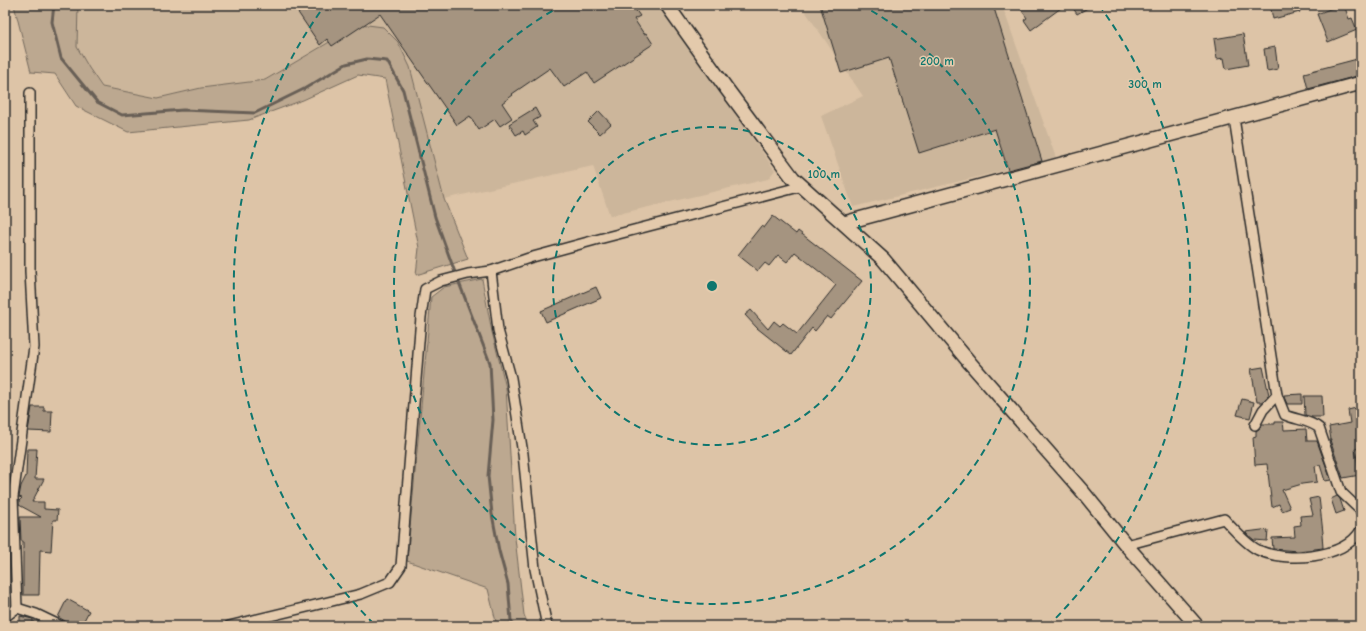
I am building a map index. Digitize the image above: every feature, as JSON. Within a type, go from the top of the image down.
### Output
[{"type":"street","points":[[667,5],[726,88],[789,172],[883,259],[1083,492],[1126,545],[1197,626]]},
{"type":"street","points":[[844,223],[1361,83]]},
{"type":"street","points":[[17,608],[12,497],[34,347],[30,271],[30,93]]},
{"type":"street","points":[[1234,118],[1277,395],[1285,415],[1314,424],[1319,428],[1341,492],[1361,511]]},
{"type":"street","points":[[229,626],[361,594],[390,582],[401,566],[421,317],[425,289],[441,281],[468,274],[492,271],[529,258],[599,238],[803,186]]},
{"type":"street","points":[[492,271],[498,330],[511,378],[522,454],[535,569],[547,626]]},
{"type":"street","points":[[1254,425],[1263,410],[1277,395]]},
{"type":"street","points":[[1126,545],[1224,519],[1258,550],[1281,556],[1306,556],[1327,554],[1357,537],[1361,530]]},
{"type":"street","points":[[5,616],[17,608]]},
{"type":"street","points":[[17,608],[36,614],[61,626]]},
{"type":"shaded area","points":[[14,5],[78,5],[77,47],[102,87],[158,98],[201,88],[265,80],[360,24],[383,27],[398,42],[410,67],[444,199],[468,259],[416,275],[419,248],[385,79],[358,75],[303,100],[249,120],[128,132],[76,106],[55,74],[31,72]]},
{"type":"shaded area","points":[[78,5],[657,5],[775,170],[768,179],[610,216],[593,166],[444,199],[410,67],[360,24],[265,80],[201,88],[158,98],[103,87],[89,68],[77,47]]},
{"type":"shaded area","points":[[801,5],[1002,5],[1056,158],[853,207],[821,116],[863,96]]},
{"type":"shaded area","points":[[482,279],[492,332],[506,388],[515,538],[524,615],[529,626],[497,626],[488,589],[407,561],[431,297],[444,287]]},
{"type":"building","points":[[306,5],[632,5],[640,16],[634,19],[653,44],[594,83],[587,72],[564,87],[550,68],[512,94],[513,95],[502,103],[512,118],[500,126],[495,119],[479,130],[470,116],[457,125],[380,14],[332,46],[327,39],[320,45],[297,11]]},
{"type":"building","points":[[820,5],[993,5],[1042,161],[1008,170],[995,129],[919,153],[889,58],[841,73]]},
{"type":"building","points":[[1018,5],[1065,5],[1031,30],[1024,20],[1027,18]]},
{"type":"building","points":[[1071,5],[1093,5],[1077,14]]},
{"type":"building","points":[[1270,5],[1298,5],[1300,12],[1273,19]]},
{"type":"building","points":[[1340,5],[1344,5],[1349,19],[1352,18],[1357,30],[1328,42],[1317,14]]},
{"type":"building","points":[[1243,34],[1248,65],[1226,69],[1224,58],[1217,59],[1214,39]]},
{"type":"building","points":[[1275,47],[1278,69],[1267,71],[1264,49]]},
{"type":"building","points":[[1361,58],[1361,75],[1308,89],[1304,73]]},
{"type":"building","points":[[535,108],[540,117],[533,121],[537,127],[525,135],[523,131],[516,135],[509,124]]},
{"type":"building","points":[[599,111],[611,124],[600,134],[588,122]]},
{"type":"building","points":[[773,216],[796,234],[798,231],[862,281],[831,319],[827,316],[815,331],[812,328],[791,355],[757,328],[745,315],[751,310],[768,329],[774,321],[780,326],[783,323],[797,334],[836,285],[795,252],[787,262],[778,255],[769,266],[765,263],[758,271],[738,255],[761,226],[764,228]]},
{"type":"building","points":[[596,287],[601,298],[546,322],[541,311]]},
{"type":"building","points":[[1263,367],[1269,395],[1263,402],[1257,402],[1251,369]]},
{"type":"building","points":[[1302,394],[1302,404],[1287,404],[1284,397],[1284,395]]},
{"type":"building","points":[[1304,396],[1322,396],[1323,417],[1312,417],[1305,415]]},
{"type":"building","points":[[1242,399],[1254,402],[1250,418],[1237,415]]},
{"type":"building","points":[[32,407],[44,407],[44,411],[52,411],[51,432],[28,431]]},
{"type":"building","points":[[1360,407],[1361,448],[1355,449],[1360,475],[1343,478],[1330,440],[1329,427],[1350,423],[1348,410]]},
{"type":"building","points":[[1275,422],[1283,422],[1284,430],[1306,429],[1307,441],[1317,441],[1331,480],[1325,481],[1320,465],[1315,466],[1317,482],[1302,484],[1282,490],[1290,508],[1282,511],[1279,504],[1272,507],[1267,464],[1255,465],[1253,437],[1256,436],[1256,431],[1262,424],[1275,424]]},
{"type":"building","points":[[27,449],[37,449],[35,479],[44,479],[32,502],[44,502],[44,509],[58,510],[57,520],[53,520],[51,551],[40,550],[39,595],[23,595],[23,541],[21,541],[20,517],[41,517],[19,505],[19,501],[22,498],[19,497],[21,486],[26,476]]},
{"type":"building","points":[[1337,496],[1340,499],[1344,511],[1336,514],[1331,499]]},
{"type":"building","points":[[1319,497],[1323,548],[1298,551],[1273,549],[1272,538],[1295,537],[1294,526],[1301,525],[1300,516],[1313,515],[1309,499]]},
{"type":"building","points":[[1262,530],[1268,531],[1267,541],[1254,540],[1246,533],[1246,532]]},
{"type":"building","points":[[67,599],[89,611],[81,626],[74,626],[58,617]]},
{"type":"building","points":[[20,616],[33,619],[33,626],[20,626]]},
{"type":"waterway","points":[[54,5],[52,22],[61,58],[97,102],[122,115],[183,110],[255,113],[304,89],[346,64],[367,59],[387,61],[403,90],[435,217],[490,363],[493,420],[488,476],[492,514],[499,551],[508,584],[511,621],[514,626]]}]
